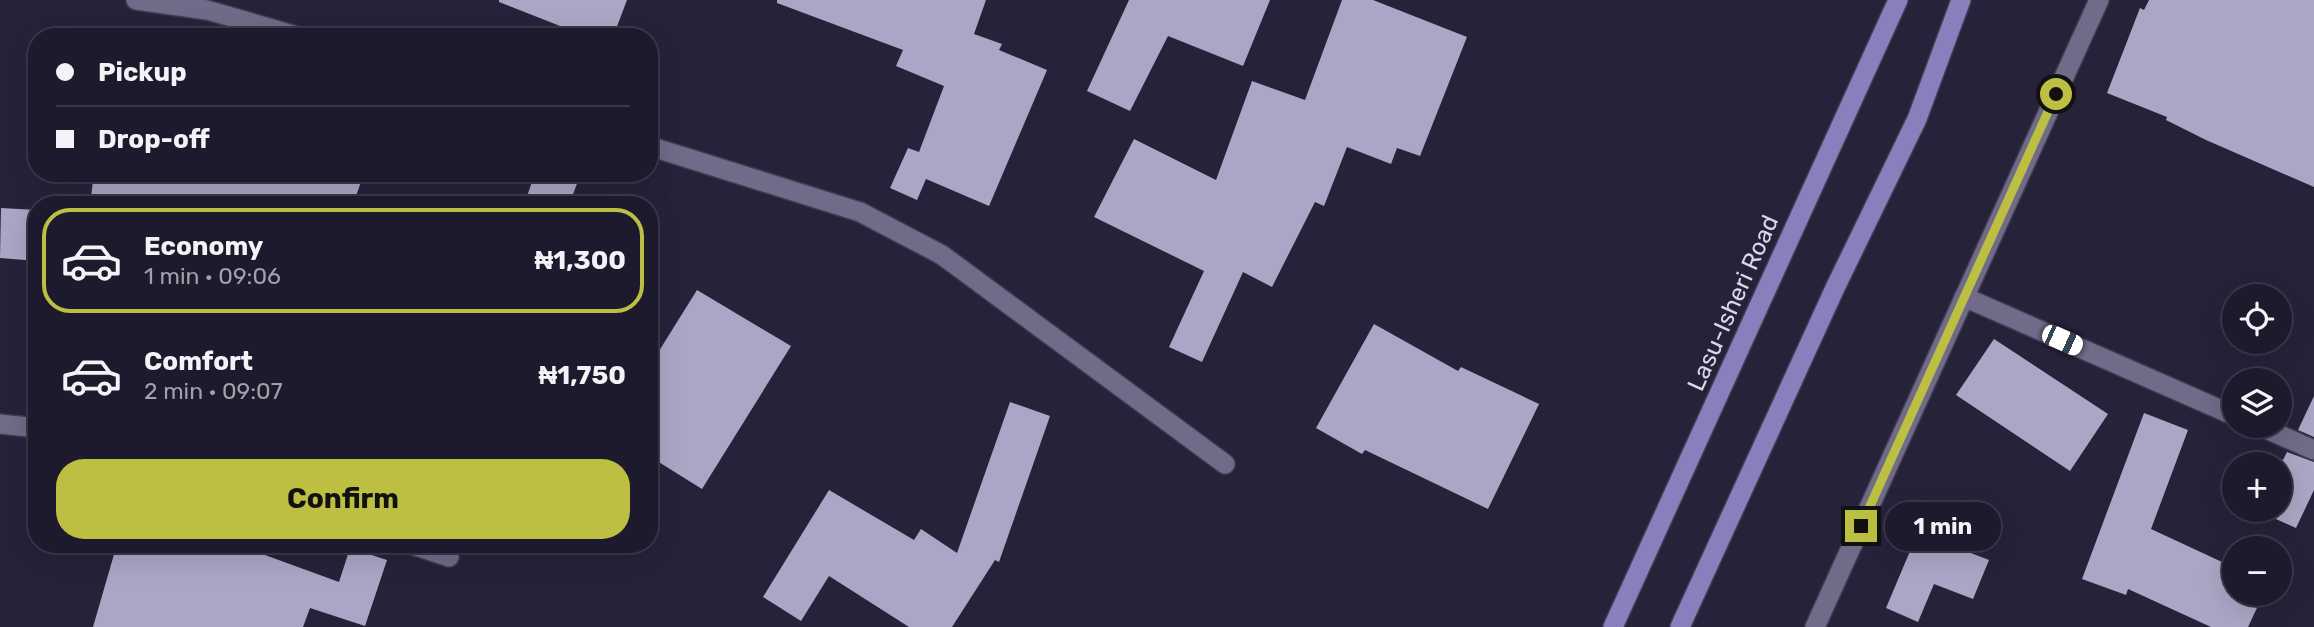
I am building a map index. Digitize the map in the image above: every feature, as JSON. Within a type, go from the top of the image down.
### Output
[{"type":"main road","name":"Lasu-Isheri Road","points":[[1613,627],[1898,0]]},
{"type":"main road","points":[[1680,627],[1835,288],[1917,118],[1961,0]]},
{"type":"street","points":[[136,0],[207,10],[269,28]]},
{"type":"street","points":[[1815,627],[2099,0]]},
{"type":"street","points":[[658,149],[860,212],[942,255],[1225,464]]},
{"type":"street","points":[[1964,297],[2222,409]]},
{"type":"street","points":[[0,424],[28,427]]},
{"type":"street","points":[[2287,438],[2314,450]]},
{"type":"street","points":[[437,553],[449,557]]},
{"type":"building","points":[[627,0],[616,28],[565,28],[499,2]]},
{"type":"building","points":[[777,0],[986,0],[974,34],[1002,44],[999,50],[1047,70],[989,206],[926,179],[917,200],[890,188],[908,148],[919,152],[944,86],[896,66],[903,50],[777,3]]},
{"type":"building","points":[[1129,0],[1270,0],[1243,66],[1168,36],[1130,111],[1087,91]]},
{"type":"building","points":[[1342,0],[1373,0],[1467,37],[1420,156],[1397,148],[1391,164],[1347,147],[1324,206],[1315,202],[1272,287],[1243,272],[1202,362],[1169,347],[1204,271],[1094,217],[1134,139],[1216,180],[1252,81],[1305,100]]},
{"type":"building","points":[[2149,0],[2314,0],[2314,187],[2206,140],[2166,120],[2167,117],[2107,93],[2140,8],[2144,10]]},
{"type":"building","points":[[93,182],[361,182],[356,196],[91,196]]},
{"type":"building","points":[[532,182],[578,182],[572,196],[527,196]]},
{"type":"building","points":[[1,208],[28,210],[28,260],[0,258]]},
{"type":"building","points":[[697,290],[791,346],[702,489],[658,462],[658,353]]},
{"type":"building","points":[[1374,324],[1458,371],[1461,367],[1539,404],[1488,509],[1365,450],[1362,454],[1316,428]]},
{"type":"building","points":[[1994,339],[2108,414],[2070,471],[1956,395]]},
{"type":"building","points":[[2314,396],[2314,437],[2298,430]]},
{"type":"building","points":[[1010,402],[1050,416],[999,562],[995,560],[952,627],[909,627],[829,576],[801,621],[763,597],[829,490],[914,540],[921,529],[957,553]]},
{"type":"building","points":[[2144,413],[2188,430],[2151,529],[2222,562],[2222,606],[2258,606],[2248,627],[2211,627],[2128,589],[2126,595],[2082,579]]},
{"type":"building","points":[[2292,454],[2314,462],[2314,490],[2296,528],[2283,522],[2292,522]]},
{"type":"building","points":[[1921,525],[1953,538],[1950,545],[1989,560],[1973,599],[1934,584],[1918,622],[1886,608]]},
{"type":"building","points":[[114,553],[260,553],[339,582],[348,553],[365,553],[387,560],[365,626],[310,608],[303,627],[93,627]]},
{"type":"route","points":[[1861,526],[2056,94]]}]
